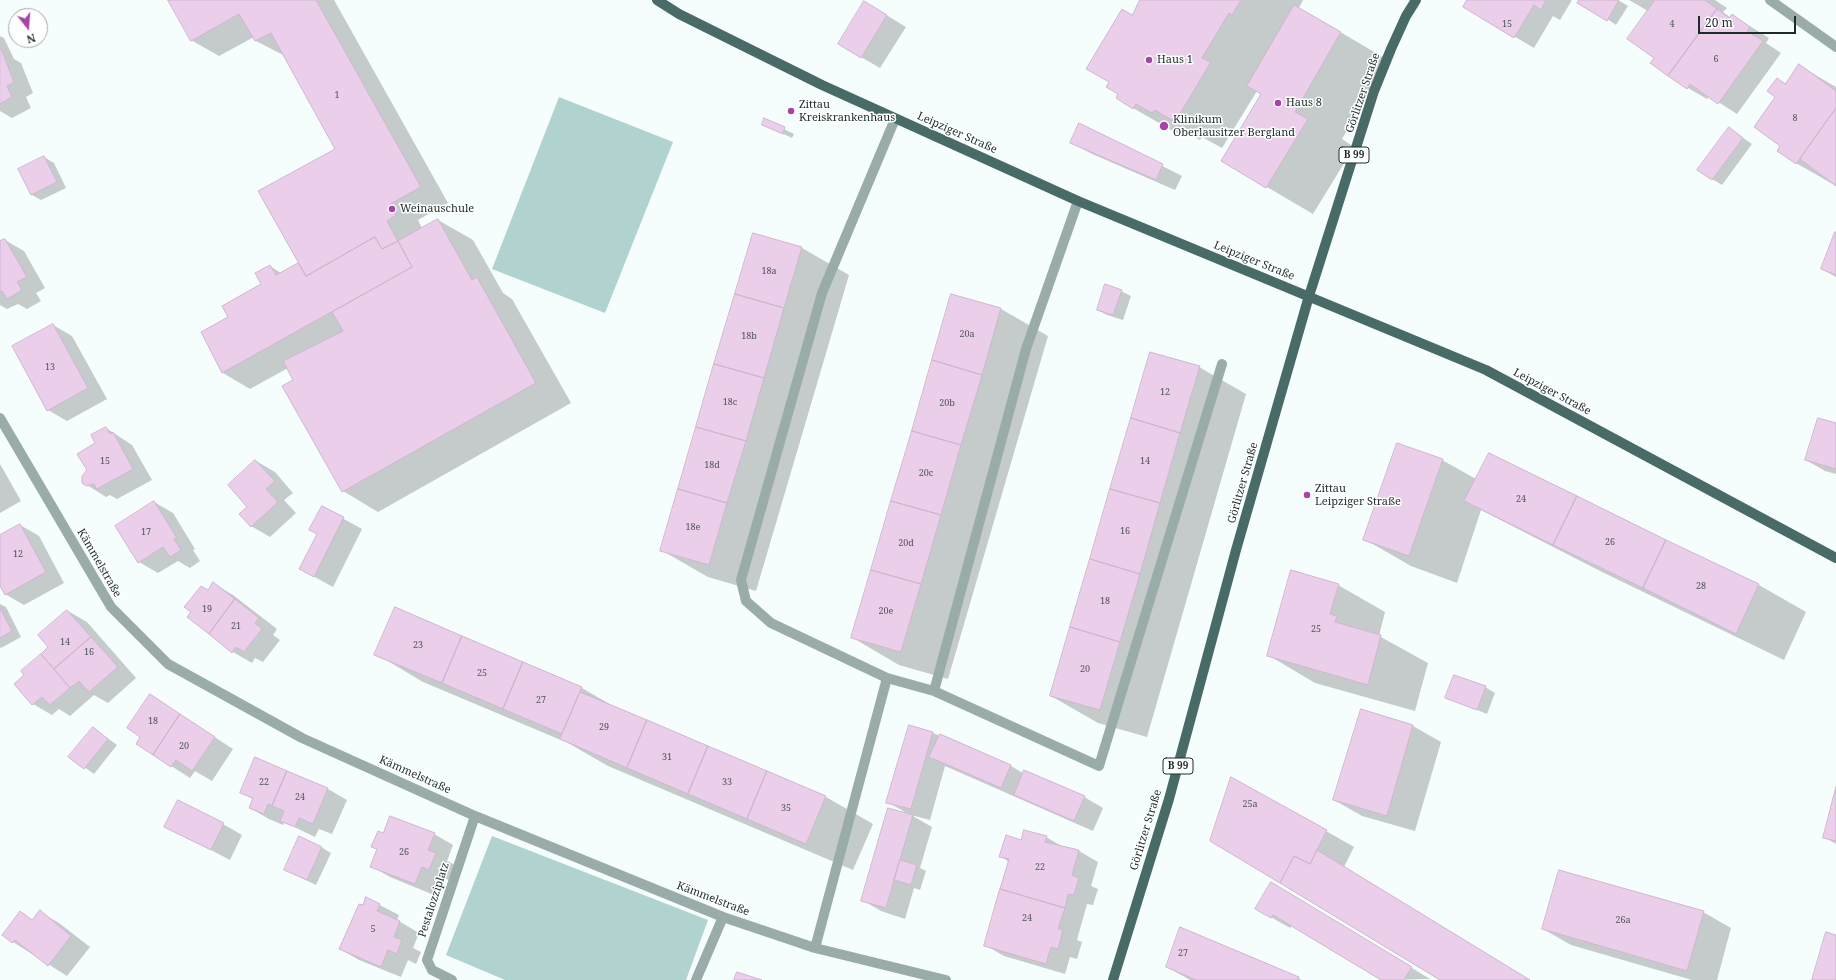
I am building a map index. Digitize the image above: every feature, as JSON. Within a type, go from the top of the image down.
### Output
[{"type":"main road","name":"Leipziger Straße","points":[[657,0],[679,14],[895,119],[1078,201],[1486,370],[1836,558]]},
{"type":"main road","name":"Görlitzer Straße","points":[[1113,980],[1169,799],[1236,550],[1309,296],[1374,91],[1397,36],[1416,0]]},
{"type":"street","points":[[1770,0],[1836,47]]},
{"type":"street","points":[[895,119],[822,293],[741,580],[746,601],[771,623],[887,678],[934,691],[1099,766],[1222,364]]},
{"type":"street","points":[[934,691],[1026,349],[1078,201]]},
{"type":"street","name":"Kämmelstraße","points":[[0,418],[111,607],[168,664],[302,738],[475,816],[723,917],[815,948],[946,980]]},
{"type":"street","points":[[815,948],[887,678]]},
{"type":"street","name":"Pestalozziplatz","points":[[452,980],[432,970],[427,960],[475,816]]},
{"type":"street","points":[[696,980],[723,917]]},
{"type":"shaded area","points":[[559,97],[673,142],[605,313],[492,269]]},
{"type":"shaded area","points":[[492,836],[708,920],[686,980],[505,980],[446,955]]},
{"type":"building","points":[[168,0],[316,0],[421,187],[390,204],[396,215],[387,221],[398,241],[382,249],[375,237],[306,276],[258,191],[335,149],[271,33],[255,41],[239,14],[191,41]]},
{"type":"building","name":"Haus 1","points":[[1140,0],[1241,0],[1232,15],[1229,13],[1202,58],[1211,62],[1175,122],[1155,110],[1152,113],[1136,104],[1133,109],[1116,98],[1118,94],[1106,87],[1109,82],[1086,69],[1122,9],[1132,15]]},
{"type":"building","points":[[1467,0],[1546,0],[1541,10],[1534,5],[1514,38],[1463,7]]},
{"type":"building","points":[[1579,0],[1619,0],[1607,21],[1577,3]]},
{"type":"building","points":[[1655,0],[1705,0],[1717,9],[1668,76],[1650,63],[1654,58],[1627,39]]},
{"type":"building","points":[[864,1],[887,15],[861,58],[838,44]]},
{"type":"building","name":"Haus 8","points":[[1294,5],[1341,32],[1295,112],[1308,119],[1266,188],[1221,161],[1261,94],[1247,86]]},
{"type":"building","points":[[1717,9],[1729,18],[1732,14],[1750,27],[1747,31],[1763,41],[1718,104],[1690,84],[1687,89],[1668,76]]},
{"type":"building","points":[[0,49],[14,82],[7,86],[12,97],[0,104]]},
{"type":"building","points":[[1799,64],[1836,91],[1836,108],[1796,164],[1777,151],[1780,146],[1754,127],[1775,97],[1767,91],[1777,78],[1785,84]]},
{"type":"building","points":[[1836,108],[1836,186],[1800,159]]},
{"type":"building","points":[[764,118],[785,127],[783,134],[762,125]]},
{"type":"building","points":[[1079,123],[1163,164],[1156,180],[1070,143]]},
{"type":"building","points":[[1729,127],[1743,138],[1712,180],[1697,170]]},
{"type":"building","points":[[44,156],[57,182],[31,195],[18,169]]},
{"type":"building","points":[[438,219],[472,280],[477,277],[536,383],[342,492],[282,386],[293,380],[283,361],[343,331],[332,312],[412,267],[398,241]]},
{"type":"building","points":[[1836,232],[1836,275],[1821,269]]},
{"type":"building","points":[[753,233],[802,247],[784,308],[735,294]]},
{"type":"building","points":[[375,237],[382,249],[398,241],[412,267],[222,373],[201,332],[228,317],[222,306],[261,284],[255,273],[270,265],[276,275],[298,263],[306,276]]},
{"type":"building","points":[[5,239],[27,277],[17,282],[22,290],[7,299],[2,291],[0,292],[0,241]]},
{"type":"building","points":[[1105,284],[1122,290],[1113,315],[1097,310]]},
{"type":"building","points":[[735,294],[784,308],[764,378],[714,364]]},
{"type":"building","points":[[951,294],[1001,308],[982,375],[932,360]]},
{"type":"building","points":[[53,324],[88,388],[47,411],[12,346]]},
{"type":"building","points":[[1150,352],[1200,366],[1180,433],[1131,418]]},
{"type":"building","points":[[932,360],[982,375],[961,445],[912,431]]},
{"type":"building","points":[[714,364],[764,378],[746,441],[696,427]]},
{"type":"building","points":[[1131,418],[1180,433],[1160,503],[1110,489]]},
{"type":"building","points":[[1818,418],[1836,423],[1836,469],[1805,460]]},
{"type":"building","points":[[106,427],[110,434],[113,432],[133,469],[97,489],[94,484],[86,486],[82,483],[82,476],[87,470],[77,454],[95,443],[91,435]]},
{"type":"building","points":[[696,427],[746,441],[727,503],[678,489]]},
{"type":"building","points":[[912,431],[961,445],[941,515],[891,501]]},
{"type":"building","points":[[1397,443],[1443,459],[1409,556],[1363,540]]},
{"type":"building","points":[[1489,453],[1577,496],[1553,545],[1464,501]]},
{"type":"building","points":[[255,460],[275,481],[266,489],[278,502],[251,527],[239,514],[247,507],[228,485]]},
{"type":"building","points":[[678,489],[727,503],[709,565],[660,551]]},
{"type":"building","points":[[1110,489],[1160,503],[1140,574],[1090,559]]},
{"type":"building","points":[[1577,496],[1666,540],[1643,588],[1553,545]]},
{"type":"building","points":[[154,501],[177,538],[174,539],[181,550],[170,557],[163,547],[138,563],[115,526]]},
{"type":"building","points":[[891,501],[941,515],[921,584],[871,570]]},
{"type":"building","points":[[322,506],[344,517],[314,577],[299,569],[317,534],[309,530]]},
{"type":"building","points":[[20,524],[46,572],[5,595],[0,586],[0,535]]},
{"type":"building","points":[[1666,540],[1759,584],[1736,634],[1643,588]]},
{"type":"building","points":[[1090,559],[1140,574],[1120,642],[1070,627]]},
{"type":"building","points":[[871,570],[921,584],[901,652],[851,638]]},
{"type":"building","points":[[1291,570],[1339,584],[1330,614],[1337,616],[1335,622],[1381,635],[1368,685],[1267,656]]},
{"type":"building","points":[[213,582],[235,599],[209,634],[187,617],[191,612],[184,607],[201,586],[208,590]]},
{"type":"building","points":[[235,599],[259,618],[255,623],[262,629],[244,652],[236,647],[232,653],[209,634]]},
{"type":"building","points":[[395,607],[462,636],[442,683],[374,655]]},
{"type":"building","points":[[0,608],[12,631],[0,638]]},
{"type":"building","points":[[67,610],[91,637],[54,669],[41,654],[48,647],[38,635]]},
{"type":"building","points":[[1070,627],[1120,642],[1100,710],[1050,696]]},
{"type":"building","points":[[462,636],[523,662],[503,709],[442,683]]},
{"type":"building","points":[[91,637],[118,667],[89,692],[79,681],[70,688],[54,669]]},
{"type":"building","points":[[41,654],[70,688],[50,705],[42,697],[32,705],[14,684],[24,675],[21,671]]},
{"type":"building","points":[[523,662],[582,687],[562,734],[503,709]]},
{"type":"building","points":[[1454,675],[1486,686],[1477,710],[1445,698]]},
{"type":"building","points":[[580,692],[647,720],[627,768],[560,739]]},
{"type":"building","points":[[150,694],[180,714],[153,755],[136,744],[140,737],[127,728]]},
{"type":"building","points":[[1361,709],[1413,725],[1387,816],[1333,800]]},
{"type":"building","points":[[180,714],[215,737],[192,771],[176,760],[171,767],[153,755]]},
{"type":"building","points":[[647,720],[708,746],[688,794],[627,768]]},
{"type":"building","points":[[909,725],[933,732],[911,809],[886,803]]},
{"type":"building","points":[[93,727],[108,739],[84,769],[68,757]]},
{"type":"building","points":[[940,734],[1011,765],[1001,788],[929,757]]},
{"type":"building","points":[[708,746],[767,771],[747,819],[688,794]]},
{"type":"building","points":[[255,757],[287,771],[272,806],[268,804],[264,814],[249,808],[253,798],[240,793]]},
{"type":"building","points":[[1024,770],[1085,796],[1074,821],[1014,795]]},
{"type":"building","points":[[287,771],[328,788],[313,824],[299,818],[295,827],[280,821],[284,811],[272,806]]},
{"type":"building","points":[[767,771],[826,796],[806,844],[747,819]]},
{"type":"building","points":[[1231,777],[1327,830],[1310,864],[1294,856],[1280,883],[1210,841]]},
{"type":"building","points":[[1836,787],[1836,841],[1823,838]]},
{"type":"building","points":[[178,800],[224,823],[211,850],[164,827]]},
{"type":"building","points":[[888,808],[913,815],[886,908],[861,901]]},
{"type":"building","points":[[390,816],[435,833],[428,850],[436,853],[429,870],[422,867],[415,884],[370,867],[377,849],[371,847],[378,831],[383,833]]},
{"type":"building","points":[[1024,830],[1047,836],[1045,842],[1079,850],[1072,875],[1079,878],[1074,895],[1068,894],[1065,908],[1000,889],[1009,859],[999,857],[1006,835],[1021,840]]},
{"type":"building","points":[[299,836],[322,847],[307,880],[284,870]]},
{"type":"building","points":[[1317,850],[1530,980],[1440,980],[1280,883],[1294,856],[1310,864]]},
{"type":"building","points":[[900,860],[917,865],[911,885],[894,880]]},
{"type":"building","points":[[1559,870],[1704,911],[1687,971],[1542,929]]},
{"type":"building","points":[[1271,882],[1412,967],[1404,980],[1381,980],[1273,915],[1271,918],[1255,909]]},
{"type":"building","points":[[1000,889],[1065,908],[1058,929],[1063,930],[1058,949],[1051,947],[1046,964],[984,946]]},
{"type":"building","points":[[366,897],[380,904],[377,911],[400,921],[394,937],[402,940],[397,954],[388,950],[381,967],[339,949],[359,904],[363,905]]},
{"type":"building","points":[[40,910],[71,936],[48,966],[15,940],[12,943],[2,935],[20,911],[32,920]]},
{"type":"building","points":[[1180,927],[1299,977],[1297,980],[1196,980],[1166,967]]},
{"type":"building","points":[[1826,932],[1836,935],[1836,980],[1812,980]]},
{"type":"building","points":[[737,972],[762,980],[734,980]]},
{"type":"place","name":"Haus 1","points":[[1149,60]]},
{"type":"place","name":"Haus 8","points":[[1278,103]]},
{"type":"place","name":"Zittau Kreiskrankenhaus","points":[[791,111]]},
{"type":"place","name":"Klinikum Oberlausitzer Bergland","points":[[1164,126]]},
{"type":"place","name":"Weinauschule","points":[[392,209]]},
{"type":"place","name":"Zittau Leipziger Straße","points":[[1307,495]]}]
